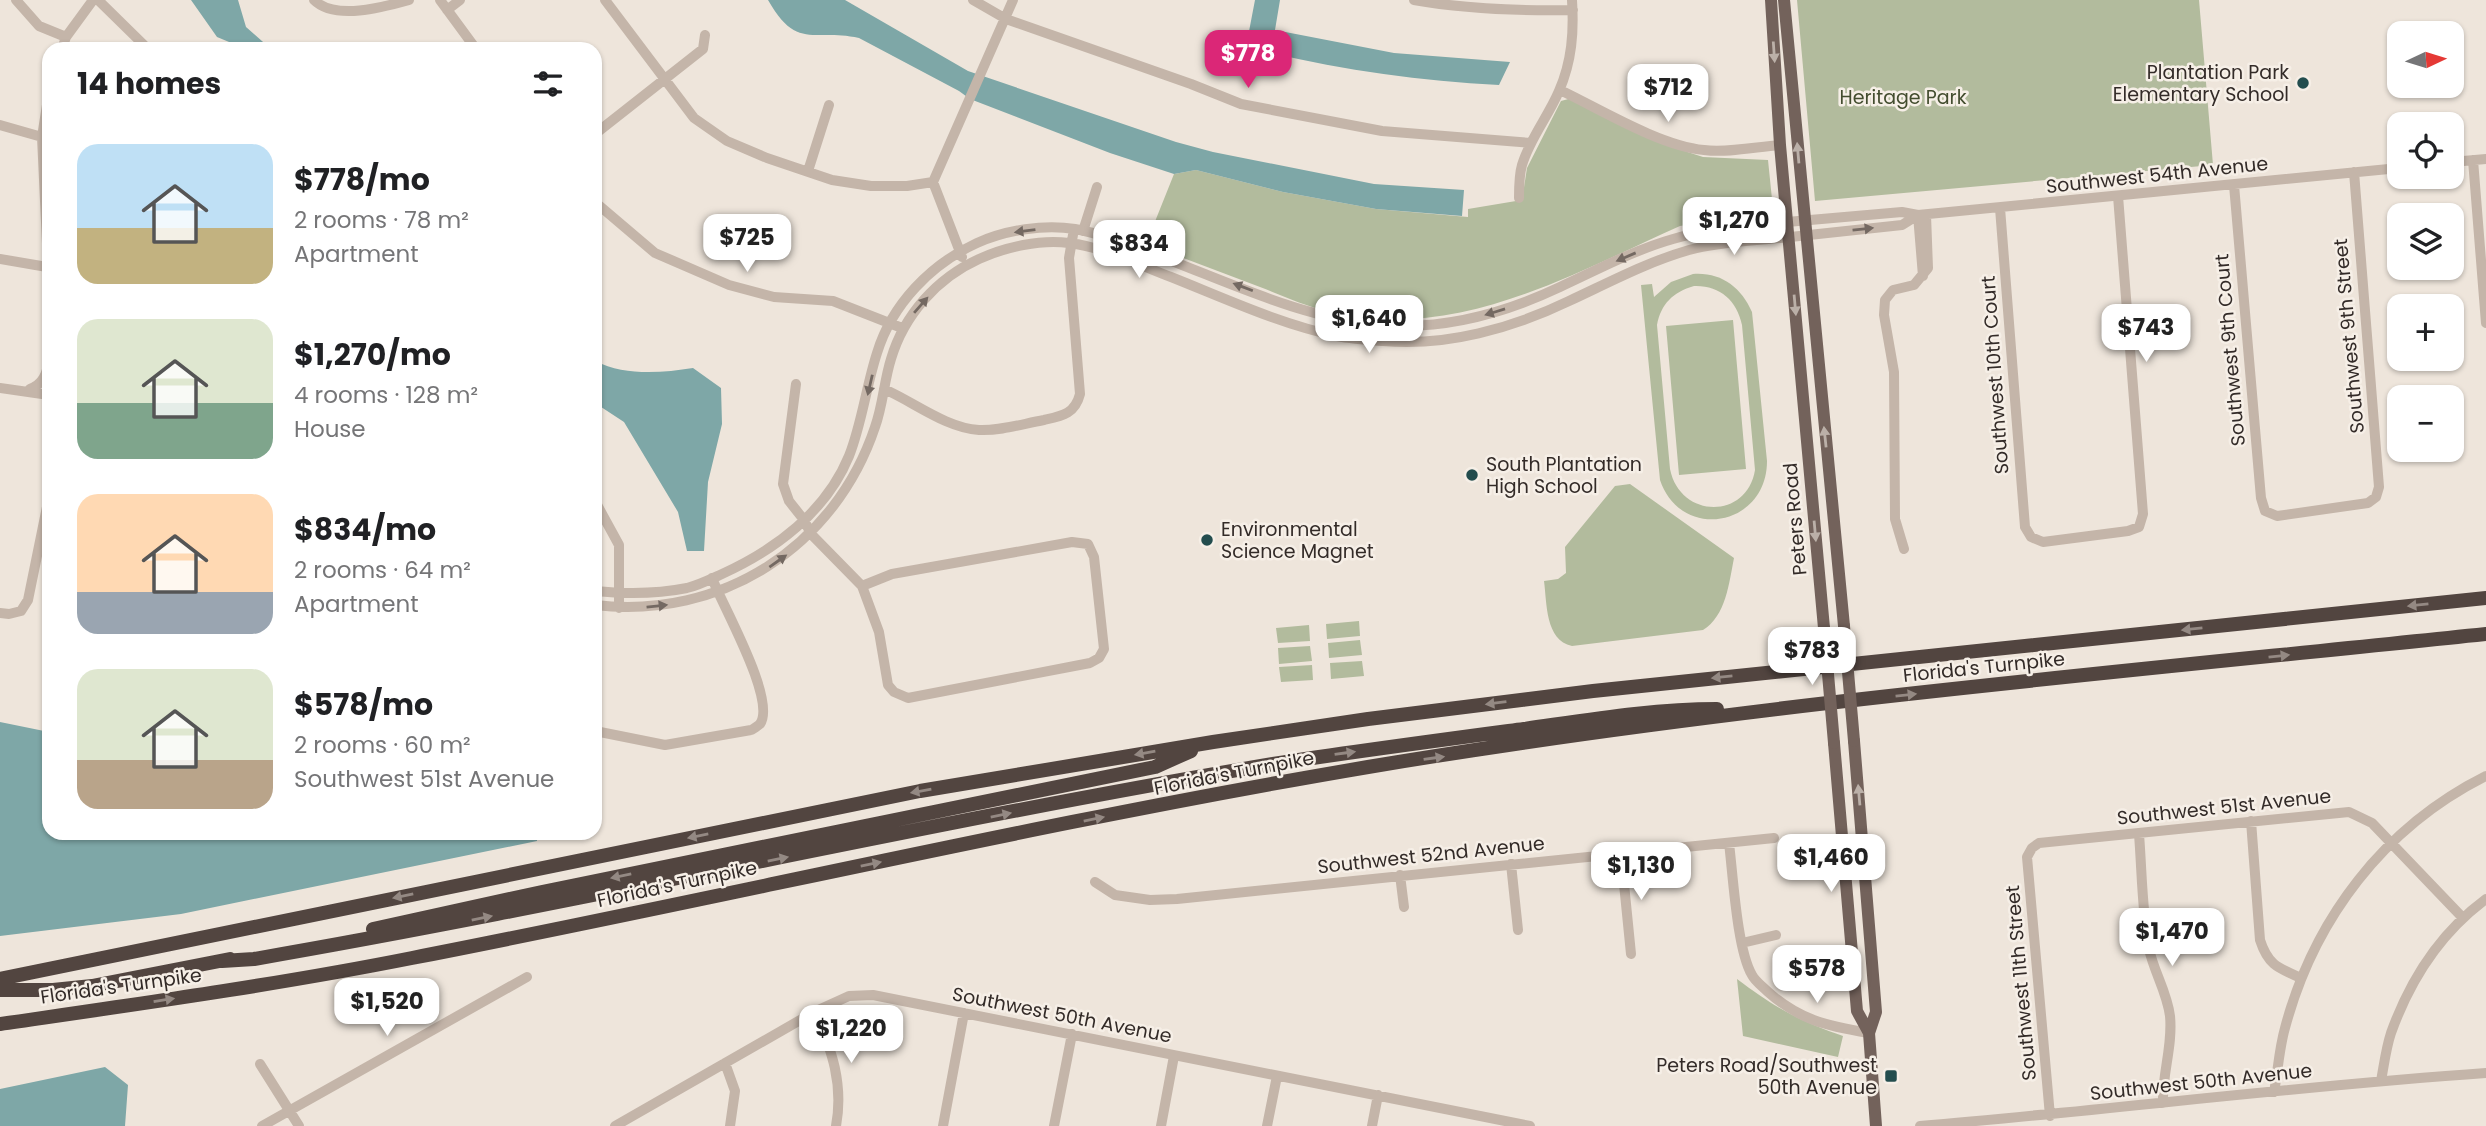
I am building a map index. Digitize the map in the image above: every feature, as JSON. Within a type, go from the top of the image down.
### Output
[{"type":"highway","name":"Florida's Turnpike","points":[[0,979],[920,791],[1213,742],[1368,719],[1593,691],[2486,598]]},
{"type":"highway","name":"Florida's Turnpike","points":[[0,1024],[409,959],[1094,819],[1370,767],[1765,709],[2486,635]]},
{"type":"highway","points":[[222,961],[254,959],[518,911],[1085,798],[1337,754],[1676,709],[1765,709]]},
{"type":"highway","points":[[0,989],[53,990],[92,986],[222,961],[531,894],[1155,767],[1213,742]]},
{"type":"highway","points":[[0,1033],[96,1010]]},
{"type":"main road","name":"Peters Road","points":[[1771,0],[1780,145],[1857,1011],[1869,1033]]},
{"type":"main road","name":"Peters Road","points":[[1784,0],[1854,741],[1876,1012],[1869,1033],[1876,1126]]},
{"type":"street","points":[[16,0],[39,26],[66,37]]},
{"type":"street","points":[[64,42],[95,0],[140,42]]},
{"type":"street","points":[[314,0],[318,4],[341,10],[372,10],[409,0]]},
{"type":"street","points":[[440,0],[471,42]]},
{"type":"street","points":[[447,10],[460,0]]},
{"type":"street","points":[[605,0],[694,118],[727,141],[832,180],[872,186],[933,182]]},
{"type":"street","points":[[973,0],[1006,19],[1241,104],[1382,131],[1531,143]]},
{"type":"street","points":[[968,265],[960,252],[933,182],[1013,0]]},
{"type":"street","points":[[1415,0],[1436,4],[1538,10],[1572,5],[1573,47],[1560,90],[1531,143],[1521,168],[1519,198]]},
{"type":"street","points":[[602,129],[666,81],[703,49],[705,36]]},
{"type":"street","points":[[1560,90],[1681,145],[1705,150],[1780,145]]},
{"type":"street","points":[[808,171],[829,105]]},
{"type":"street","points":[[0,125],[42,137]]},
{"type":"street","points":[[2464,161],[2486,159]]},
{"type":"street","points":[[2473,160],[2486,323]]},
{"type":"street","name":"Southwest 54th Avenue","points":[[712,578],[750,561],[780,543],[824,497],[847,461],[861,423],[877,354],[888,323],[908,296],[931,272],[960,252],[1009,233],[1045,228],[1079,230],[1123,243],[1306,312],[1338,320],[1385,326],[1411,326],[1454,322],[1516,306],[1671,239],[1713,230],[1902,212],[1922,215],[2000,208],[2387,169]]},
{"type":"street","name":"Southwest 9th Street","points":[[2265,511],[2277,516],[2368,503],[2376,497],[2379,487],[2354,172]]},
{"type":"street","name":"Southwest 9th Court","points":[[2234,185],[2261,498],[2265,511]]},
{"type":"street","points":[[884,389],[953,424],[976,430],[1001,429],[1065,415],[1077,407],[1080,394],[1069,258],[1071,243],[1097,187]]},
{"type":"street","name":"Southwest 10th Court","points":[[2000,208],[2025,527],[2031,537],[2043,542],[2128,531],[2138,527],[2143,514],[2118,196]]},
{"type":"street","points":[[602,208],[655,253],[729,285],[774,296],[833,301],[902,328]]},
{"type":"street","points":[[1904,549],[1895,519],[1894,372],[1884,315],[1885,300],[1893,290],[1914,285],[1928,268],[1922,215]]},
{"type":"street","name":"Southwest 54th Avenue","points":[[717,591],[766,569],[811,534],[839,499],[860,465],[876,425],[891,359],[902,328],[940,284],[983,257],[1044,242],[1071,243],[1142,265],[1303,327],[1338,336],[1406,343],[1483,332],[1530,318],[1648,264],[1694,249],[1739,241],[1902,225],[1922,215]]},
{"type":"street","points":[[0,259],[42,266]]},
{"type":"street","points":[[23,392],[40,385],[42,381]]},
{"type":"street","points":[[796,384],[783,484],[789,501],[811,534],[862,586],[872,607],[879,632],[888,685],[894,692],[908,698],[1090,663],[1099,658],[1104,649],[1094,557],[1088,544],[1072,542],[892,574],[862,586]]},
{"type":"street","points":[[0,388],[42,393]]},
{"type":"street","points":[[602,514],[619,545],[619,608]]},
{"type":"street","points":[[0,612],[9,614],[21,611],[28,600],[42,531]]},
{"type":"street","points":[[602,592],[656,592],[683,589],[712,578],[761,689],[763,714],[760,724],[751,730],[665,745],[602,732]]},
{"type":"street","points":[[602,607],[659,606],[687,601],[717,591]]},
{"type":"street","points":[[2274,1092],[2284,1030],[2301,978],[2319,937],[2346,895],[2391,843],[2438,803],[2486,776]]},
{"type":"street","name":"Southwest 51st Avenue","points":[[2032,848],[2039,843],[2349,811],[2372,823],[2462,917]]},
{"type":"street","points":[[2250,821],[2260,940],[2265,955],[2273,964],[2301,978]]},
{"type":"street","points":[[2139,834],[2149,950],[2164,989],[2170,1016],[2163,1103]]},
{"type":"street","name":"Southwest 52nd Avenue","points":[[1095,882],[1115,895],[1164,900],[1774,838]]},
{"type":"street","points":[[1729,844],[1742,943],[1752,975],[1799,1016],[1869,1033]]},
{"type":"street","name":"Southwest 11th Street","points":[[2032,848],[2027,857],[2050,1116]]},
{"type":"street","points":[[1621,854],[1631,954]]},
{"type":"street","points":[[1511,864],[1518,930]]},
{"type":"street","points":[[1400,875],[1404,907]]},
{"type":"street","points":[[2381,1080],[2390,1035],[2425,961],[2462,917],[2486,899]]},
{"type":"street","points":[[1742,943],[1776,935]]},
{"type":"street","points":[[262,1126],[527,977]]},
{"type":"street","name":"Southwest 50th Avenue","points":[[615,1126],[816,1011],[849,996],[873,995],[1530,1126]]},
{"type":"street","points":[[816,1011],[838,1077],[836,1126]]},
{"type":"street","points":[[943,1126],[964,1013]]},
{"type":"street","points":[[1054,1126],[1072,1034]]},
{"type":"street","points":[[1161,1126],[1174,1056]]},
{"type":"street","points":[[260,1063],[299,1126]]},
{"type":"street","points":[[725,1063],[735,1091],[730,1126]]},
{"type":"street","name":"Southwest 50th Avenue","points":[[1920,1126],[2050,1116],[2381,1080],[2486,1073]]},
{"type":"street","points":[[1267,1126],[1277,1076]]},
{"type":"street","points":[[1372,1126],[1378,1095]]},
{"type":"green space","name":"Heritage Park","points":[[1797,0],[2199,0],[2213,165],[1815,201]]},
{"type":"green space","points":[[1572,98],[1669,146],[1703,157],[1768,160],[1773,209],[1766,217],[1680,226],[1560,280],[1477,309],[1434,317],[1390,320],[1324,311],[1146,244],[1174,174],[1196,170],[1283,192],[1376,209],[1468,217],[1468,209],[1522,200],[1527,168],[1561,101]]},
{"type":"green space","points":[[1693,274],[1721,279],[1736,288],[1752,312],[1767,461],[1763,483],[1753,501],[1739,512],[1721,518],[1703,519],[1686,512],[1671,500],[1660,480],[1641,285],[1652,284],[1654,297],[1671,282]],"holes":[[[1694,286],[1703,286],[1726,296],[1740,316],[1755,470],[1749,486],[1740,498],[1727,505],[1713,507],[1686,497],[1676,485],[1670,469],[1657,325],[1665,305],[1674,295]]]},
{"type":"green space","points":[[1733,320],[1746,469],[1679,475],[1666,326]]},
{"type":"green space","points":[[1630,484],[1734,558],[1722,608],[1711,624],[1703,630],[1572,646],[1563,642],[1552,629],[1544,581],[1558,579],[1566,573],[1565,547],[1615,486]]},
{"type":"green space","points":[[1359,621],[1360,636],[1327,639],[1326,624]]},
{"type":"green space","points":[[1309,625],[1310,641],[1278,643],[1276,628]]},
{"type":"green space","points":[[1360,640],[1362,655],[1329,658],[1328,643]]},
{"type":"green space","points":[[1310,646],[1312,661],[1279,664],[1278,648]]},
{"type":"green space","points":[[1362,661],[1364,676],[1331,679],[1330,663]]},
{"type":"green space","points":[[1312,665],[1313,680],[1281,682],[1279,667]]},
{"type":"green space","points":[[1737,979],[1787,1012],[1843,1036],[1838,1057],[1743,1036]]},
{"type":"water","points":[[191,0],[238,0],[246,27],[263,42],[229,42],[217,37]]},
{"type":"water","points":[[768,0],[845,0],[968,71],[1176,142],[1213,152],[1374,184],[1464,190],[1462,216],[1376,209],[1283,192],[1196,170],[1174,174],[1110,153],[970,99],[859,38],[797,32],[778,16]]},
{"type":"water","points":[[1255,0],[1280,0],[1275,30],[1394,53],[1510,62],[1499,85],[1371,72],[1246,47]]},
{"type":"water","points":[[602,364],[631,371],[656,372],[693,368],[721,388],[722,424],[708,482],[704,551],[687,551],[678,512],[624,422],[602,408]]},
{"type":"water","points":[[0,722],[42,731],[42,840],[537,840],[181,914],[0,936]]},
{"type":"water","points":[[105,1067],[128,1085],[125,1126],[0,1126],[0,1089]]},
{"type":"place","name":"Plantation Park Elementary School","points":[[2303,83]]},
{"type":"place","name":"South Plantation High School","points":[[1472,475]]},
{"type":"place","name":"Environmental Science Magnet","points":[[1207,540]]},
{"type":"place","name":"Peters Road/Southwest 50th Avenue","points":[[1891,1076]]}]
